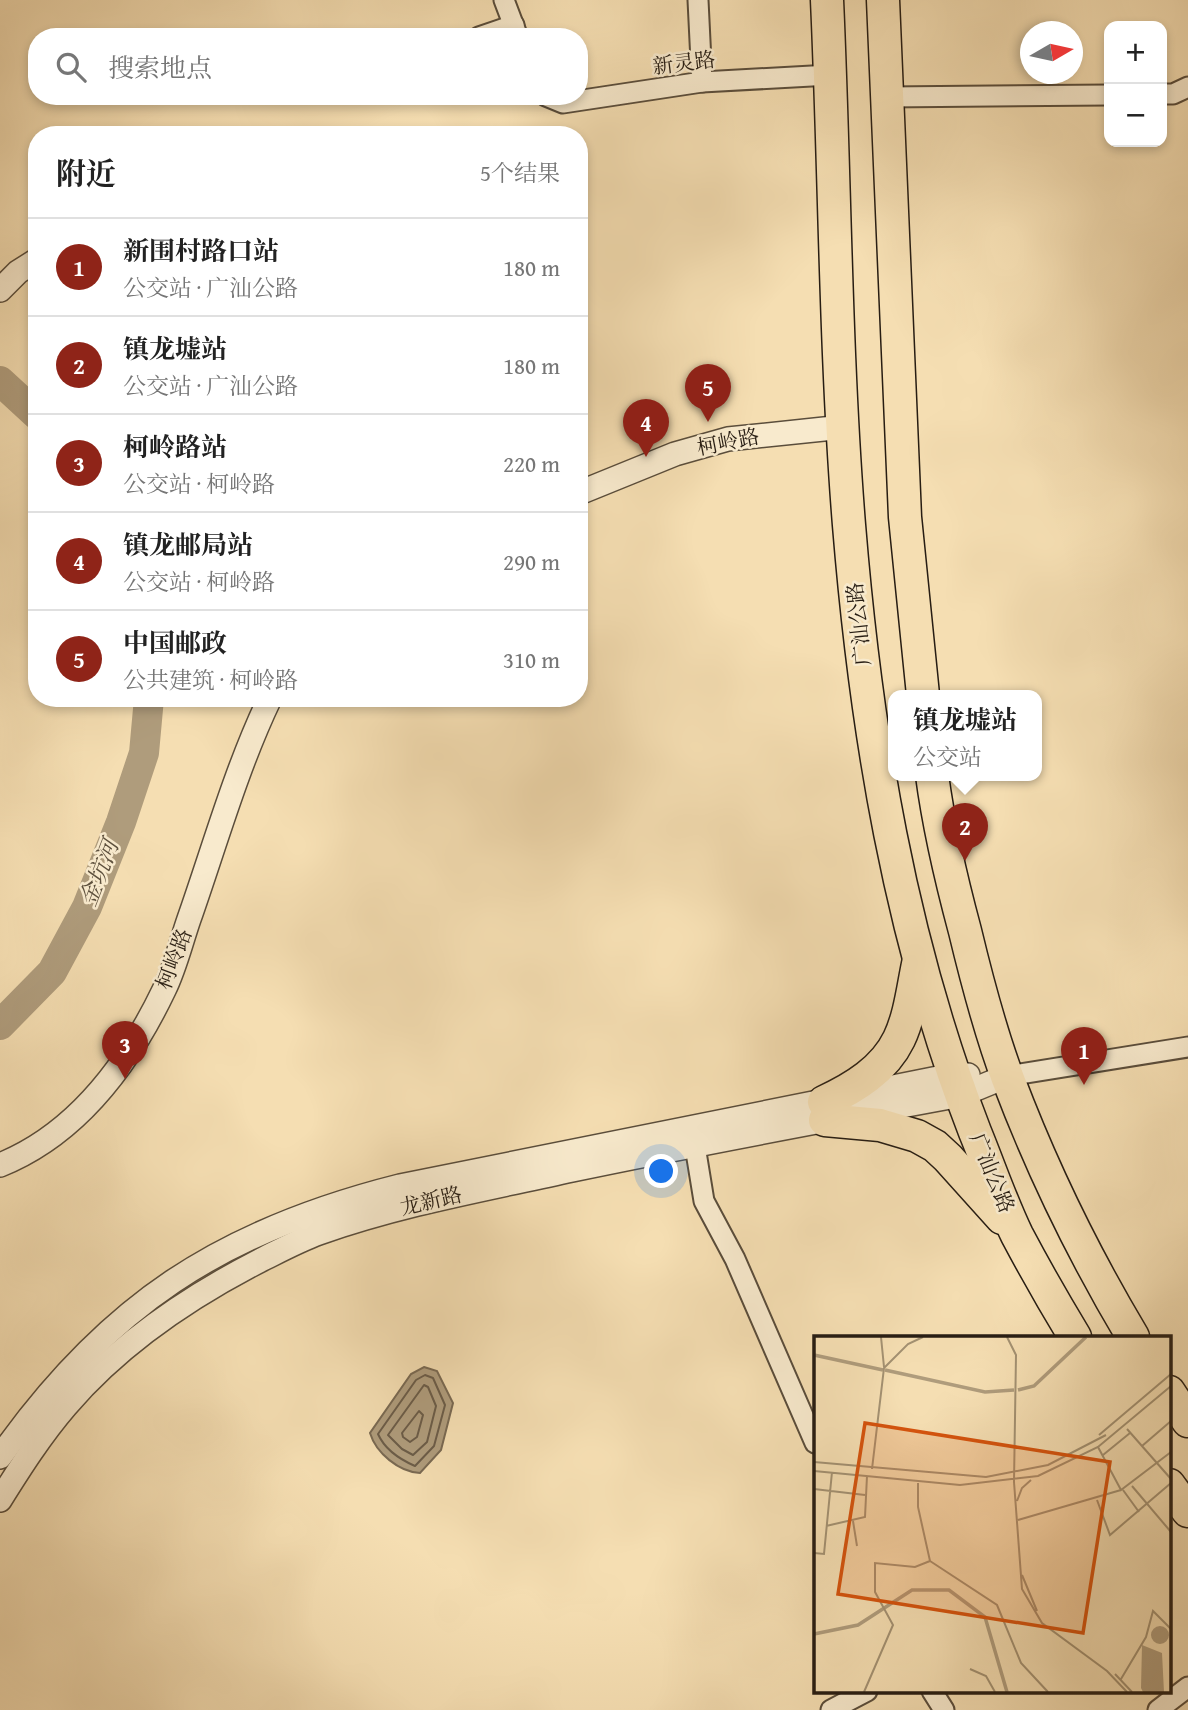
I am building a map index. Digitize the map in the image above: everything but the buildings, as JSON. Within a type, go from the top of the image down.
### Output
[{"type":"highway","name":"广汕公路","points":[[827,0],[849,524],[869,717],[895,866],[919,962],[957,1085],[1016,1233],[1073,1334]]},
{"type":"highway","points":[[883,0],[905,517],[922,690]]},
{"type":"highway","points":[[933,781],[938,823],[973,963],[1007,1076],[1043,1166],[1071,1225],[1132,1336]]},
{"type":"highway","points":[[889,829],[938,823]]},
{"type":"highway","points":[[825,1111],[863,1081],[888,1055],[899,1038],[919,962]]},
{"type":"highway","points":[[825,1111],[900,1130],[935,1146],[1016,1233]]},
{"type":"highway","points":[[1073,1334],[1115,1307]]},
{"type":"highway","points":[[1170,1394],[1188,1422]]},
{"type":"highway","points":[[1170,1486],[1188,1511]]},
{"type":"street","points":[[504,0],[515,28]]},
{"type":"street","points":[[698,0],[702,82]]},
{"type":"street","name":"新灵路","points":[[588,99],[702,82],[830,75]]},
{"type":"street","points":[[1167,94],[1188,87]]},
{"type":"street","points":[[887,97],[1104,95]]},
{"type":"street","points":[[0,290],[28,266]]},
{"type":"street","name":"柯岭路","points":[[588,489],[675,454],[728,439],[843,426]]},
{"type":"street","name":"柯岭路","points":[[0,1165],[52,1137],[98,1096],[136,1040],[164,989],[248,744],[266,707]]},
{"type":"street","points":[[1007,1076],[1188,1047]]},
{"type":"street","name":"龙新路","points":[[0,1457],[24,1422],[61,1380],[91,1348],[148,1297],[195,1265],[274,1226],[357,1197],[400,1186],[1007,1076]]},
{"type":"street","name":"龙新路","points":[[0,1500],[39,1440],[95,1375],[169,1316],[213,1286],[316,1234],[377,1214],[433,1200],[695,1146],[825,1111]]},
{"type":"street","points":[[695,1146],[704,1201],[735,1259],[814,1441]]},
{"type":"street","points":[[1158,1710],[1188,1688]]},
{"type":"street","points":[[831,1710],[865,1692]]},
{"type":"street","points":[[933,1692],[944,1710]]},
{"type":"water","points":[[424,1367],[437,1371],[453,1403],[441,1450],[420,1473],[404,1469],[389,1460],[377,1448],[370,1433],[411,1374]]},
{"type":"waterway","name":"金坑河","points":[[0,381],[28,407]]},
{"type":"waterway","name":"金坑河","points":[[0,1025],[52,972],[87,907],[121,822],[144,753],[148,707]]},
{"type":"place","name":"中国邮政","points":[[708,422]]},
{"type":"place","name":"镇龙邮局站","points":[[646,457]]},
{"type":"place","name":"镇龙墟站","points":[[965,861]]},
{"type":"place","name":"柯岭路站","points":[[125,1079]]},
{"type":"place","name":"新围村路口站","points":[[1084,1085]]}]
